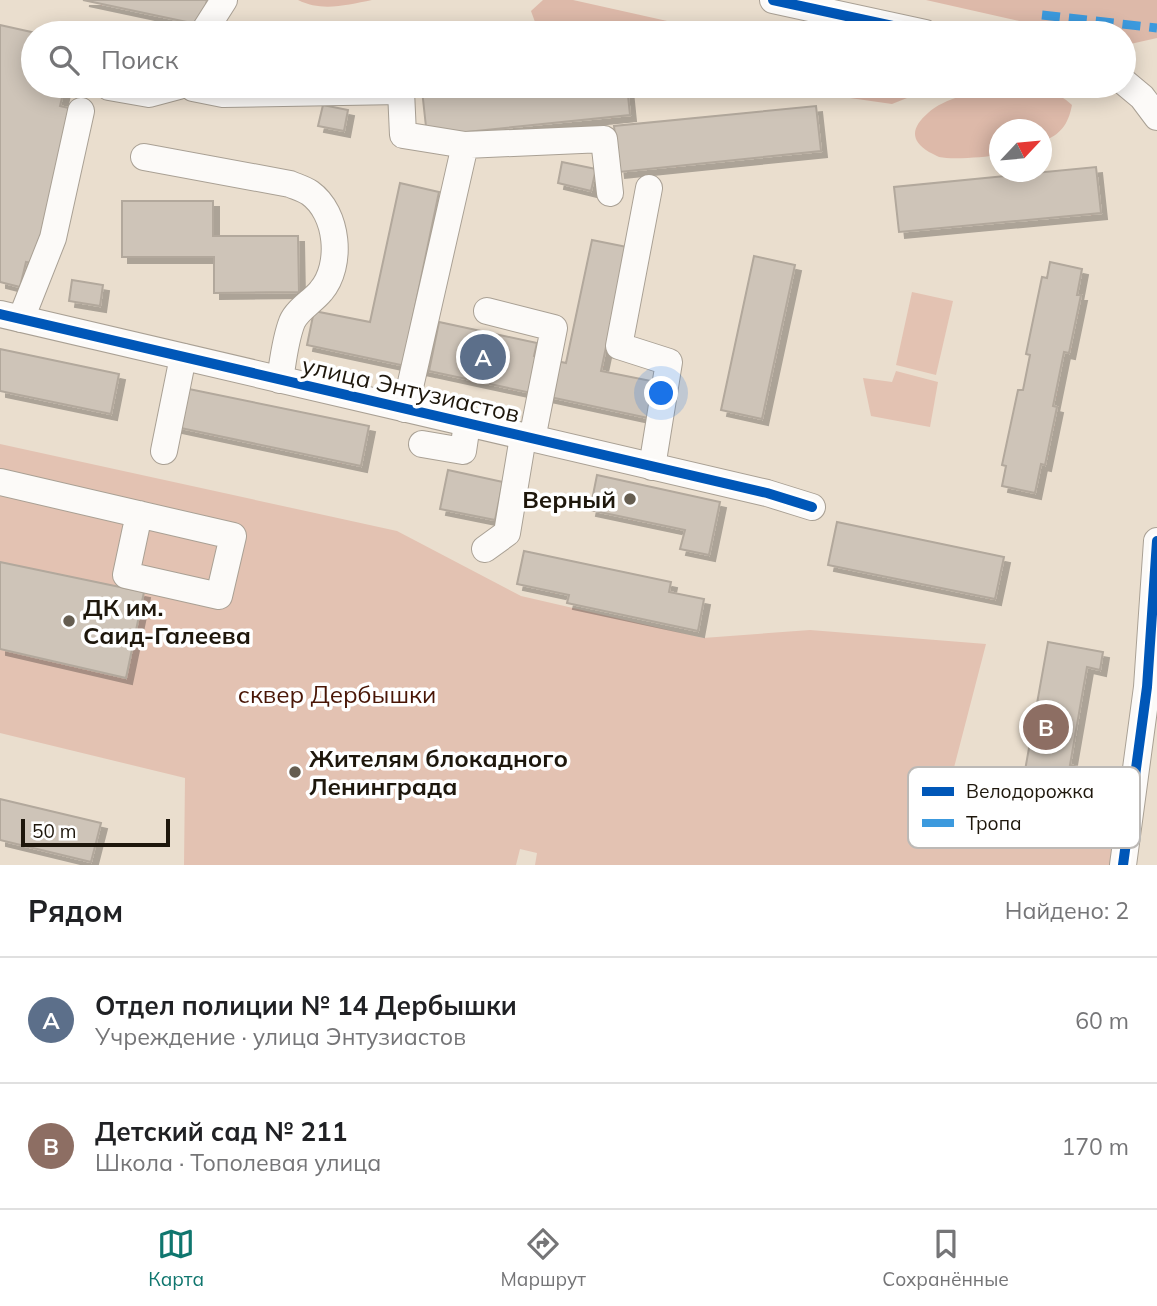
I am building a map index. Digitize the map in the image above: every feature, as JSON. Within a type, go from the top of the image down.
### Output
[{"type":"street","points":[[211,21],[224,0]]},
{"type":"street","points":[[773,0],[870,21]]},
{"type":"street","points":[[401,98],[403,135],[465,145],[604,139],[610,193]]},
{"type":"street","points":[[11,317],[53,238],[81,111]]},
{"type":"street","points":[[405,409],[465,145]]},
{"type":"street","points":[[144,157],[290,184],[311,194],[324,208],[335,247],[333,267],[324,289],[293,319],[280,380]]},
{"type":"street","points":[[649,188],[619,346],[669,362],[652,467]]},
{"type":"street","points":[[485,549],[507,533],[554,328],[487,311]]},
{"type":"street","name":"улица Энтузиастов","points":[[11,317],[767,493],[812,507]]},
{"type":"street","points":[[163,452],[183,357]]},
{"type":"street","points":[[422,444],[463,451],[467,424]]},
{"type":"street","points":[[0,482],[139,514]]},
{"type":"street","points":[[1140,798],[1146,775],[1147,687],[1157,541]]},
{"type":"street","points":[[1123,865],[1127,848]]},
{"type":"green space","points":[[912,292],[953,301],[936,375],[896,365]]},
{"type":"green space","points":[[896,371],[938,382],[930,427],[871,416],[863,378],[892,382]]},
{"type":"green space","name":"сквер Дербышки","points":[[0,444],[397,531],[521,596],[703,638],[810,630],[986,644],[954,767],[908,767],[908,848],[1116,848],[1114,865],[535,865],[537,853],[520,849],[516,865],[184,865],[185,778],[0,733]]},
{"type":"shaded area","points":[[298,0],[372,0],[325,7]]},
{"type":"shaded area","points":[[543,0],[573,0],[667,21],[535,21],[531,11]]},
{"type":"shaded area","points":[[926,0],[1157,0],[1157,38],[1136,42],[1136,21],[1020,21]]},
{"type":"shaded area","points":[[850,98],[907,98],[892,104]]},
{"type":"shaded area","points":[[957,98],[1062,98],[1072,105],[1066,123],[1052,137],[1052,119],[989,119],[989,156],[960,158],[939,157],[918,143],[916,128],[935,108]]},
{"type":"building","points":[[83,0],[207,0],[202,21],[182,21]]},
{"type":"building","points":[[0,25],[21,30],[21,98],[62,98],[60,106],[73,109],[37,264],[26,262],[20,287],[0,282]]},
{"type":"building","points":[[423,98],[628,98],[630,115],[427,136]]},
{"type":"building","points":[[323,105],[348,110],[344,131],[318,126]]},
{"type":"building","points":[[816,106],[821,151],[619,172],[614,126]]},
{"type":"building","points":[[562,162],[596,169],[591,191],[558,183]]},
{"type":"building","points":[[1096,167],[1101,213],[899,232],[894,187],[989,178],[989,182],[1052,182],[1052,171]]},
{"type":"building","points":[[400,183],[439,192],[410,331],[436,337],[429,371],[307,345],[314,311],[370,322]]},
{"type":"building","points":[[122,201],[213,201],[213,236],[298,236],[299,292],[214,293],[214,257],[122,257]]},
{"type":"building","points":[[592,240],[627,247],[601,371],[656,382],[648,418],[429,371],[439,322],[537,343],[534,356],[566,363]]},
{"type":"building","points":[[754,256],[795,265],[762,419],[721,410]]},
{"type":"building","points":[[1050,262],[1082,269],[1077,295],[1081,295],[1069,353],[1064,352],[1053,406],[1057,407],[1045,465],[1041,464],[1035,493],[1002,486],[1006,466],[1002,465],[1018,390],[1023,390],[1030,355],[1026,354],[1042,277],[1047,278]]},
{"type":"building","points":[[72,280],[103,285],[100,306],[69,301]]},
{"type":"building","points":[[0,349],[119,374],[111,414],[0,391]]},
{"type":"building","points":[[184,388],[369,426],[361,466],[176,427]]},
{"type":"building","points":[[448,470],[503,482],[495,520],[440,509]]},
{"type":"building","points":[[597,475],[720,502],[709,555],[680,549],[685,530],[590,510]]},
{"type":"building","points":[[837,522],[1004,557],[995,599],[828,565]]},
{"type":"building","points":[[524,551],[671,582],[669,592],[704,599],[698,631],[567,603],[569,595],[517,584]]},
{"type":"building","name":"ДК им. Саид-Галеева","points":[[0,562],[144,592],[126,678],[0,649]]},
{"type":"building","points":[[1048,642],[1103,652],[1100,670],[1087,667],[1070,765],[1079,767],[1026,767]]},
{"type":"building","points":[[0,799],[101,823],[91,862],[0,840]]},
{"type":"marked path","points":[[1042,15],[1095,21]]},
{"type":"marked path","points":[[1136,26],[1157,28]]},
{"type":"cycle path","points":[[773,0],[870,21]]},
{"type":"cycle path","points":[[0,314],[767,493],[812,507]]},
{"type":"cycle path","points":[[1136,767],[1147,687],[1157,541]]},
{"type":"cycle path","points":[[1123,865],[1125,848]]},
{"type":"place","name":"Отдел полиции № 14 Дербышки","points":[[483,357]]},
{"type":"place","name":"Верный","points":[[630,499]]},
{"type":"place","name":"ДК им. Саид-Галеева","points":[[69,621]]},
{"type":"place","name":"Детский сад № 211","points":[[1046,727]]},
{"type":"place","name":"Жителям блокадного Ленинграда","points":[[295,772]]}]
